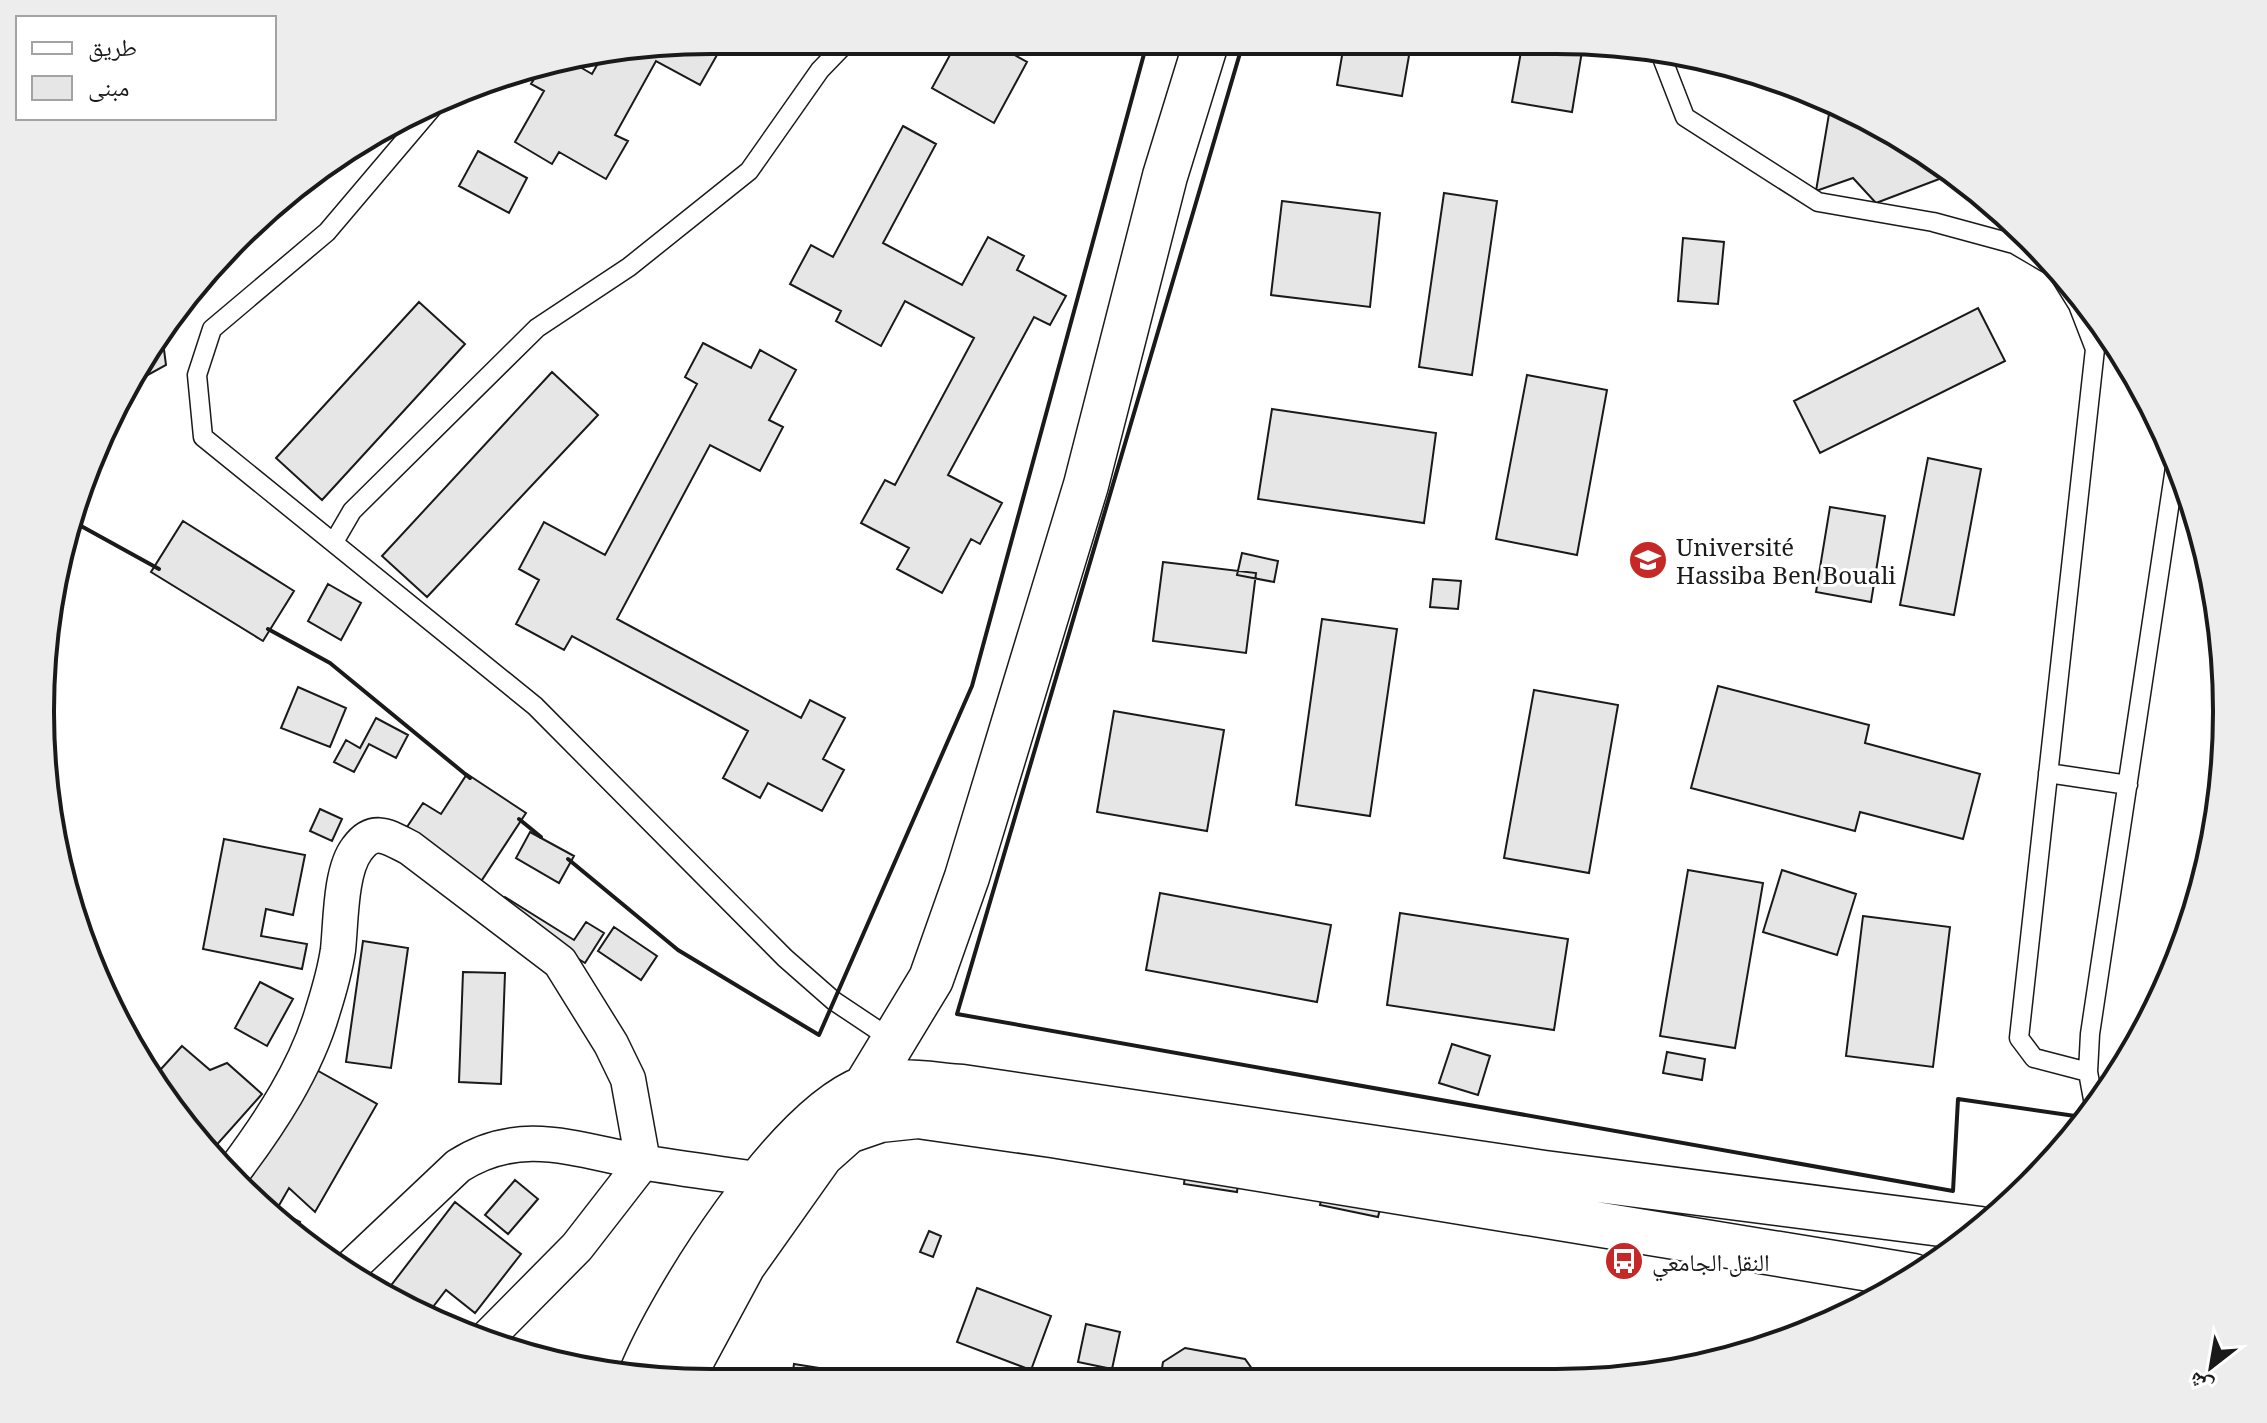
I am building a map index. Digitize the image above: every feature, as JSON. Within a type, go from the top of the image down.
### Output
[{"type":"main road","points":[[848,1131],[865,1088],[931,979],[967,877],[1086,485],[1165,176],[1203,54]]},
{"type":"main road","points":[[687,1368],[743,1265],[778,1186],[829,1109],[865,1088],[886,1083],[962,1087],[1544,1173],[1963,1227]]},
{"type":"main road","points":[[645,1365],[698,1269],[742,1204],[778,1186],[848,1131],[880,1120],[918,1116],[1896,1273]]},
{"type":"street","points":[[238,1166],[267,1126],[307,1053],[323,1012],[337,954],[348,865],[368,837],[383,834],[410,848],[560,962],[611,1044],[628,1079],[643,1162],[577,1247],[493,1332]]},
{"type":"street","points":[[355,1264],[458,1166],[474,1155],[523,1143],[558,1144],[778,1186]]},
{"type":"lane","points":[[334,542],[352,511],[537,328],[629,267],[749,171],[820,70],[835,54]]},
{"type":"lane","points":[[1664,64],[1685,117],[1818,202],[1933,222],[2021,248]]},
{"type":"lane","points":[[420,123],[327,232],[212,329],[197,375],[203,437],[535,706],[785,958],[834,1001],[894,1041]]},
{"type":"lane","points":[[2084,321],[2095,349]]},
{"type":"lane","points":[[2088,1072],[2034,1058],[2019,1038],[2098,341]]},
{"type":"lane","points":[[2092,1092],[2088,1072],[2090,1034],[2172,485]]},
{"type":"lane","points":[[2048,773],[2128,785]]},
{"type":"building","points":[[718,54],[700,85],[656,61],[615,135],[628,141],[606,179],[559,152],[552,164],[515,142],[544,91],[531,84],[535,78],[581,67],[592,74],[597,65],[626,60]]},
{"type":"building","points":[[950,54],[1013,54],[1027,62],[994,123],[932,88]]},
{"type":"building","points":[[1342,54],[1409,54],[1402,96],[1337,85]]},
{"type":"building","points":[[1521,54],[1581,55],[1572,112],[1512,102]]},
{"type":"building","points":[[1829,114],[1884,142],[1940,179],[1876,203],[1853,178],[1816,191]]},
{"type":"building","points":[[903,126],[936,144],[883,243],[962,285],[988,237],[1024,256],[1017,270],[1066,296],[1050,325],[1034,317],[948,475],[1002,503],[980,544],[971,539],[942,593],[897,569],[909,548],[861,523],[885,480],[895,485],[974,338],[905,301],[881,346],[836,321],[841,311],[790,284],[811,245],[833,257]]},
{"type":"building","points":[[478,151],[527,178],[509,213],[459,186]]},
{"type":"building","points":[[1444,193],[1497,201],[1472,375],[1419,367]]},
{"type":"building","points":[[1282,201],[1380,213],[1370,307],[1271,295]]},
{"type":"building","points":[[1683,238],[1724,242],[1718,304],[1678,301]]},
{"type":"building","points":[[419,302],[465,344],[322,500],[276,458]]},
{"type":"building","points":[[1978,308],[2005,361],[1820,453],[1794,401]]},
{"type":"building","points":[[703,343],[751,368],[760,350],[796,370],[769,420],[783,427],[760,471],[710,445],[617,619],[801,718],[810,700],[845,718],[823,759],[844,770],[822,811],[768,783],[760,798],[723,778],[748,731],[572,636],[564,650],[516,624],[539,580],[519,569],[544,522],[605,555],[697,384],[685,377]]},
{"type":"building","points":[[164,348],[166,365],[147,376]]},
{"type":"building","points":[[552,372],[598,415],[427,597],[382,556]]},
{"type":"building","points":[[1527,375],[1607,390],[1577,555],[1496,539]]},
{"type":"building","points":[[1272,409],[1436,433],[1424,523],[1258,499]]},
{"type":"building","points":[[1928,458],[1981,469],[1954,615],[1900,605]]},
{"type":"building","points":[[1830,507],[1885,516],[1871,602],[1816,592]]},
{"type":"building","points":[[183,521],[294,591],[263,641],[151,572]]},
{"type":"building","points":[[1242,553],[1278,561],[1274,582],[1237,575]]},
{"type":"building","points":[[1163,562],[1256,573],[1246,653],[1153,641]]},
{"type":"building","points":[[1433,579],[1461,581],[1458,609],[1430,607]]},
{"type":"building","points":[[328,584],[361,603],[341,640],[308,621]]},
{"type":"building","points":[[1322,619],[1397,629],[1370,816],[1296,805]]},
{"type":"building","points":[[1718,686],[1869,725],[1865,743],[1980,774],[1963,839],[1860,812],[1855,831],[1691,788]]},
{"type":"building","points":[[298,687],[346,708],[330,747],[281,728]]},
{"type":"building","points":[[1534,690],[1618,705],[1589,873],[1504,858]]},
{"type":"building","points":[[1114,711],[1224,730],[1207,831],[1097,812]]},
{"type":"building","points":[[376,718],[408,735],[396,758],[369,744],[354,772],[334,762],[346,740],[360,748]]},
{"type":"building","points":[[467,774],[526,813],[478,886],[401,836],[423,803],[441,814]]},
{"type":"building","points":[[320,809],[342,819],[332,841],[310,831]]},
{"type":"building","points":[[530,832],[574,856],[559,883],[516,858]]},
{"type":"building","points":[[224,839],[305,855],[293,915],[266,909],[261,936],[307,944],[302,969],[203,949]]},
{"type":"building","points":[[1688,870],[1763,883],[1735,1048],[1660,1036]]},
{"type":"building","points":[[1782,870],[1856,894],[1837,955],[1763,932]]},
{"type":"building","points":[[1160,893],[1331,925],[1317,1002],[1146,970]]},
{"type":"building","points":[[505,897],[574,940],[586,922],[604,933],[585,963],[497,909]]},
{"type":"building","points":[[1400,913],[1568,939],[1554,1030],[1387,1005]]},
{"type":"building","points":[[1863,916],[1950,927],[1933,1067],[1846,1056]]},
{"type":"building","points":[[614,927],[657,956],[641,980],[598,951]]},
{"type":"building","points":[[363,941],[408,948],[391,1068],[346,1062]]},
{"type":"building","points":[[463,972],[505,973],[501,1084],[459,1082]]},
{"type":"building","points":[[260,982],[293,999],[267,1046],[235,1028]]},
{"type":"building","points":[[1452,1044],[1490,1056],[1478,1095],[1439,1083]]},
{"type":"building","points":[[182,1046],[210,1070],[227,1063],[262,1094],[217,1145],[160,1070]]},
{"type":"building","points":[[1667,1052],[1705,1059],[1702,1080],[1663,1073]]},
{"type":"building","points":[[304,1063],[377,1104],[315,1212],[289,1188],[278,1206],[242,1171]]},
{"type":"building","points":[[1186,1167],[1239,1175],[1237,1192],[1184,1184]]},
{"type":"building","points":[[515,1180],[538,1199],[508,1234],[485,1215]]},
{"type":"building","points":[[1324,1188],[1382,1201],[1378,1217],[1320,1205]]},
{"type":"building","points":[[455,1202],[521,1254],[475,1313],[446,1290],[433,1307],[391,1285]]},
{"type":"building","points":[[929,1231],[941,1236],[933,1257],[920,1252]]},
{"type":"building","points":[[977,1288],[1051,1316],[1031,1369],[957,1342]]},
{"type":"building","points":[[1086,1324],[1120,1332],[1112,1369],[1078,1362]]},
{"type":"building","points":[[1185,1348],[1245,1359],[1252,1369],[1162,1369],[1163,1362]]},
{"type":"building","points":[[794,1364],[826,1369],[793,1369]]},
{"type":"wall","points":[[568,859],[678,950],[819,1035],[972,686],[1144,54]]},
{"type":"wall","points":[[1240,54],[957,1014],[1953,1191],[1958,1099],[2074,1116]]},
{"type":"wall","points":[[81,526],[159,569]]},
{"type":"wall","points":[[268,629],[330,663],[470,778]]},
{"type":"wall","points":[[519,819],[541,837]]},
{"type":"place","name":"Université Hassiba Ben Bouali","points":[[1648,560]]},
{"type":"place","name":"النقل الجامعي","points":[[1624,1261]]}]
